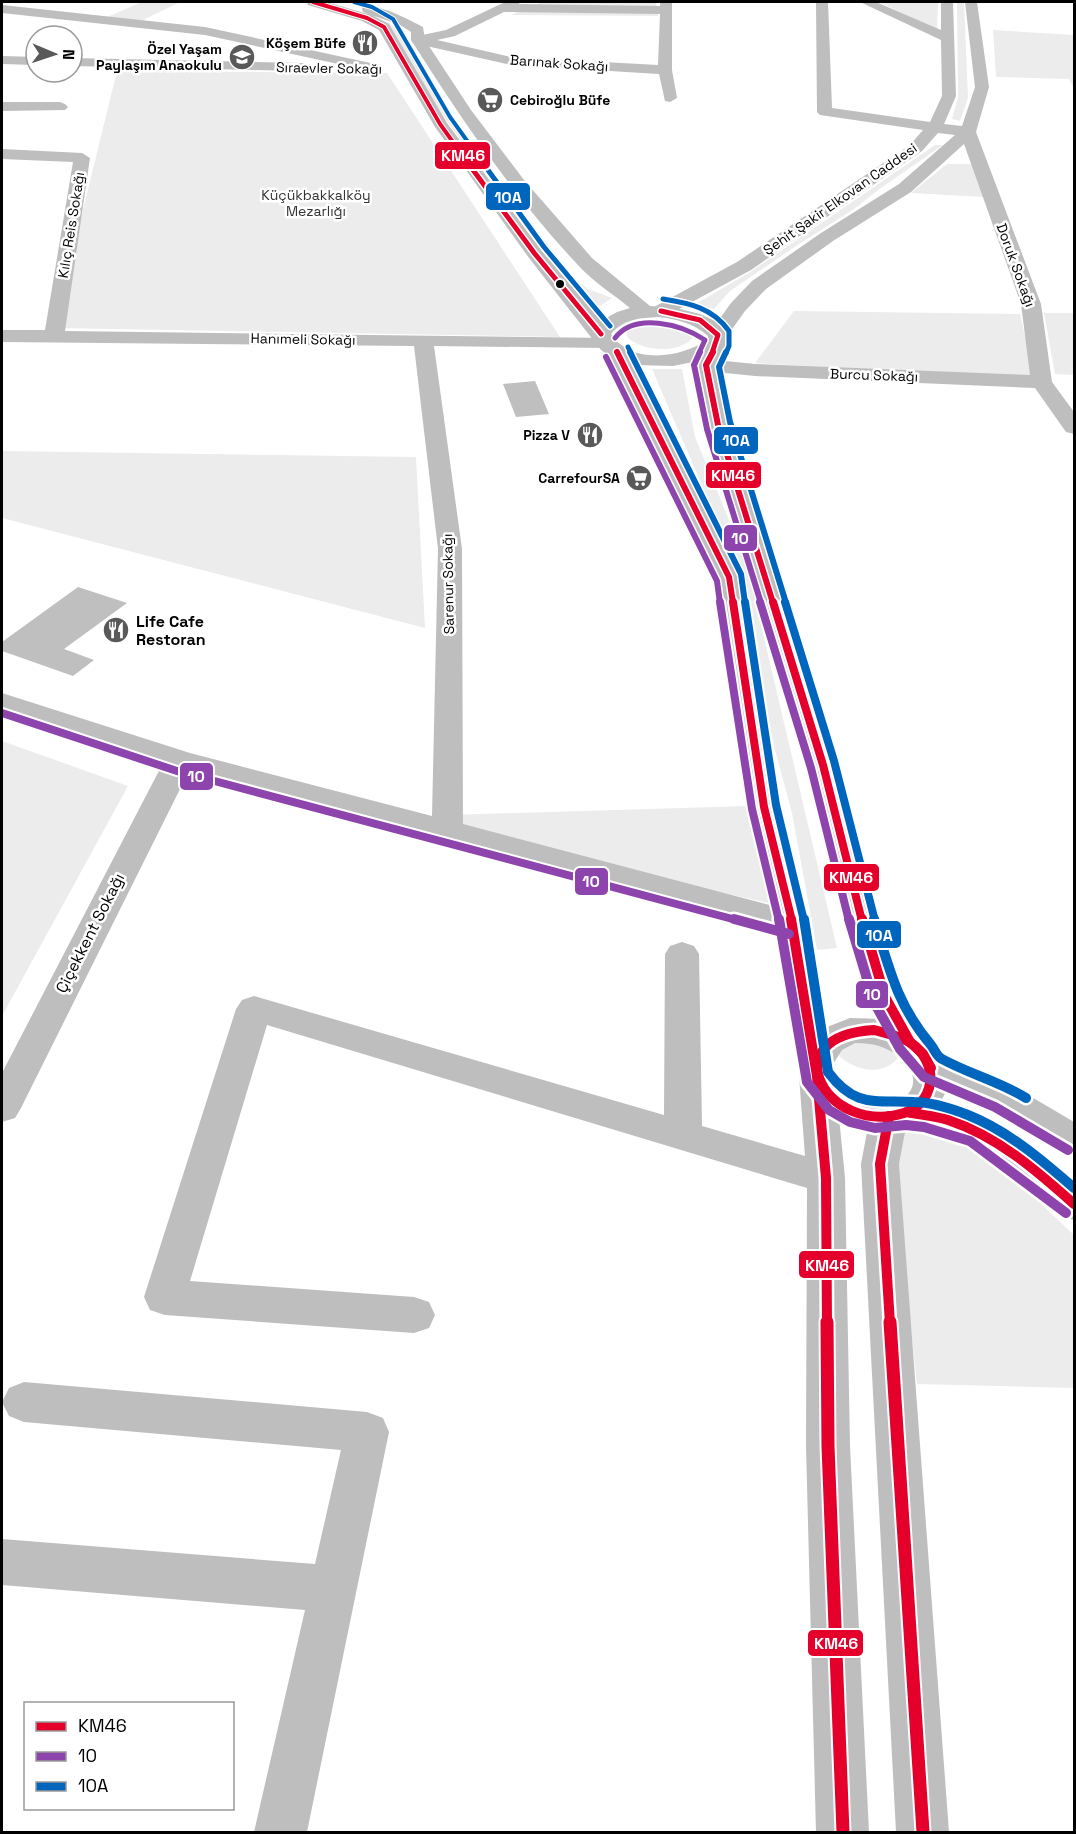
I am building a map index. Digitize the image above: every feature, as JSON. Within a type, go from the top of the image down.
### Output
[{"type":"street","points":[[313,2],[367,18],[384,27],[391,69],[440,124],[491,197],[607,343],[729,577],[764,807],[792,922],[816,1069],[826,1178],[828,1446],[843,1833]]},
{"type":"street","points":[[345,2],[405,22],[418,30],[418,40],[465,112],[519,184],[585,262],[653,312]]},
{"type":"street","points":[[822,2],[825,112],[968,132],[982,87],[971,2]]},
{"type":"street","points":[[866,2],[947,38]]},
{"type":"street","name":"Şehit Şakir Elkovan Caddesi","points":[[653,312],[744,266],[916,148],[934,127],[949,96],[947,2]]},
{"type":"street","points":[[418,40],[450,33],[508,5],[666,6],[665,70],[670,98]]},
{"type":"street","points":[[2,9],[205,31],[391,69]]},
{"type":"street","name":"Barınak Sokağı","points":[[418,40],[512,61],[665,70]]},
{"type":"street","points":[[2,60],[24,61]]},
{"type":"street","name":"Sıraevler Sokağı","points":[[84,62],[391,69]]},
{"type":"street","points":[[3,109],[60,107]]},
{"type":"street","name":"Şehit Şakir Elkovan Caddesi","points":[[714,348],[738,307],[759,285],[827,237],[905,188],[968,132]]},
{"type":"street","name":"Doruk Sokağı","points":[[968,132],[1031,304],[1041,382],[1074,427]]},
{"type":"street","name":"Kılıç Reis Sokağı","points":[[2,154],[82,158],[54,336]]},
{"type":"street","points":[[607,343],[605,327],[614,320],[653,312],[700,320],[712,327],[718,425],[823,765],[862,921],[885,997],[920,1055],[932,1081],[930,1094],[920,1104],[898,1114],[880,1164],[923,1833]]},
{"type":"street","name":"Hanımeli Sokağı","points":[[2,336],[607,343],[634,358],[677,360],[695,357],[714,348]]},
{"type":"street","name":"Sarenur Sokağı","points":[[423,340],[450,549],[447,831]]},
{"type":"street","name":"Burcu Sokağı","points":[[714,348],[755,370],[1041,382]]},
{"type":"street","points":[[2,701],[180,759],[792,922]]},
{"type":"street","name":"Çiçekkent Sokağı","points":[[2,1108],[180,759]]},
{"type":"street","points":[[682,954],[683,1137]]},
{"type":"street","points":[[414,1315],[165,1297],[254,1009],[826,1178]]},
{"type":"street","points":[[1074,1140],[1000,1096],[920,1055],[894,1034],[857,1029],[841,1033],[828,1040],[819,1050],[816,1069],[824,1089],[836,1102],[853,1111],[868,1115],[898,1114],[948,1119],[977,1131],[1050,1182],[1074,1204]]},
{"type":"street","points":[[24,1402],[368,1432],[281,1833]]},
{"type":"street","points":[[2,1562],[333,1589]]},
{"type":"green space","points":[[142,2],[178,3],[141,21],[105,18]]},
{"type":"green space","points":[[321,2],[331,2],[390,23],[402,37],[450,118],[573,277],[588,289],[612,298],[589,313],[446,120],[412,67],[368,17]]},
{"type":"green space","points":[[542,2],[656,2],[658,16],[511,15]]},
{"type":"green space","points":[[879,2],[938,2],[937,30]]},
{"type":"green space","points":[[957,2],[964,2],[968,98],[960,121],[952,119],[958,97]]},
{"type":"green space","points":[[993,30],[1074,35],[1074,89],[1069,79],[996,77]]},
{"type":"green space","name":"Küçükbakkalköy Mezarlığı","points":[[117,71],[387,73],[560,337],[54,328]]},
{"type":"green space","points":[[935,145],[943,145],[854,209],[730,291],[714,309],[694,305],[750,272]]},
{"type":"green space","points":[[947,164],[973,164],[984,197],[911,193]]},
{"type":"green space","points":[[794,311],[1020,314],[1034,378],[755,363]]},
{"type":"green space","points":[[1044,313],[1074,313],[1074,375],[1055,374]]},
{"type":"green space","points":[[654,321],[676,323],[691,330],[692,339],[677,347],[660,349],[642,346],[628,338],[626,334],[631,327]]},
{"type":"green space","points":[[652,369],[682,369],[695,437],[746,561],[837,948],[817,950],[792,813],[775,750],[734,560]]},
{"type":"green space","points":[[2,451],[416,457],[425,628],[2,518]]},
{"type":"green space","points":[[2,741],[128,786],[2,1016]]},
{"type":"green space","points":[[747,806],[777,905],[447,831],[447,815]]},
{"type":"green space","points":[[866,1018],[878,1021],[902,1051],[888,1066],[869,1070],[859,1068],[841,1058],[834,1050],[854,1019]]},
{"type":"green space","points":[[889,1129],[962,1129],[1074,1235],[1074,1388],[917,1384]]},
{"type":"shaded area","points":[[535,381],[549,414],[516,417],[503,384]]},
{"type":"shaded area","points":[[78,587],[127,603],[64,649],[94,660],[73,676],[2,651],[2,642]]},
{"type":"transit line","name":"KM46","points":[[313,2],[367,18],[384,27],[440,124],[535,254],[601,334]]},
{"type":"transit line","name":"10A","points":[[354,2],[372,7],[393,19],[450,117],[544,247],[610,326]]},
{"type":"transit line","name":"10A","points":[[663,299],[709,311],[729,331],[729,346],[719,367],[730,422],[834,761],[874,918],[896,992],[920,1034],[932,1046],[939,1058],[1005,1085],[1026,1098]]},
{"type":"transit line","name":"KM46","points":[[661,311],[700,320],[718,335],[717,343],[706,365],[718,425],[823,765],[862,921],[885,997],[910,1042],[923,1054],[931,1068]]},
{"type":"transit line","name":"10","points":[[615,338],[621,330],[631,325],[644,323],[672,326],[705,340],[694,365],[707,429],[811,768],[850,924],[874,1002],[900,1049],[924,1077],[995,1107],[1068,1150]]},
{"type":"transit line","name":"10A","points":[[628,347],[741,574],[776,805],[804,920],[828,1072],[838,1086],[861,1100],[930,1103],[970,1116],[1008,1136],[1074,1188]]},
{"type":"transit line","name":"KM46","points":[[617,352],[729,577],[764,807],[792,922],[817,1076]]},
{"type":"transit line","name":"10","points":[[606,357],[717,581],[752,809],[780,924],[807,1082],[829,1110],[850,1122],[875,1128],[906,1125],[924,1127],[970,1141],[1066,1213]]},
{"type":"transit line","name":"10","points":[[2,713],[177,771],[789,934]]},
{"type":"transit line","name":"KM46","points":[[874,1030],[906,1041],[916,1047],[927,1060],[931,1076],[929,1093],[918,1106],[908,1112],[883,1117],[856,1113],[834,1101],[820,1082],[818,1063],[821,1053],[831,1040],[847,1033],[874,1030]]},
{"type":"transit line","name":"KM46","points":[[817,1076],[826,1178],[828,1446],[843,1832]]},
{"type":"transit line","name":"KM46","points":[[907,1112],[948,1120],[983,1135],[1031,1167],[1074,1204]]},
{"type":"transit line","name":"KM46","points":[[889,1116],[880,1164],[923,1832]]},
{"type":"place","name":"Köşem Büfe","points":[[365,43]]},
{"type":"place","name":"Özel Yaşam Paylaşım Anaokulu","points":[[242,57]]},
{"type":"place","name":"Cebiroğlu Büfe","points":[[490,100]]},
{"type":"place","name":"Pizza V","points":[[590,435]]},
{"type":"place","name":"CarrefourSA","points":[[639,478]]},
{"type":"place","name":"Life Cafe Restoran","points":[[116,630]]}]
